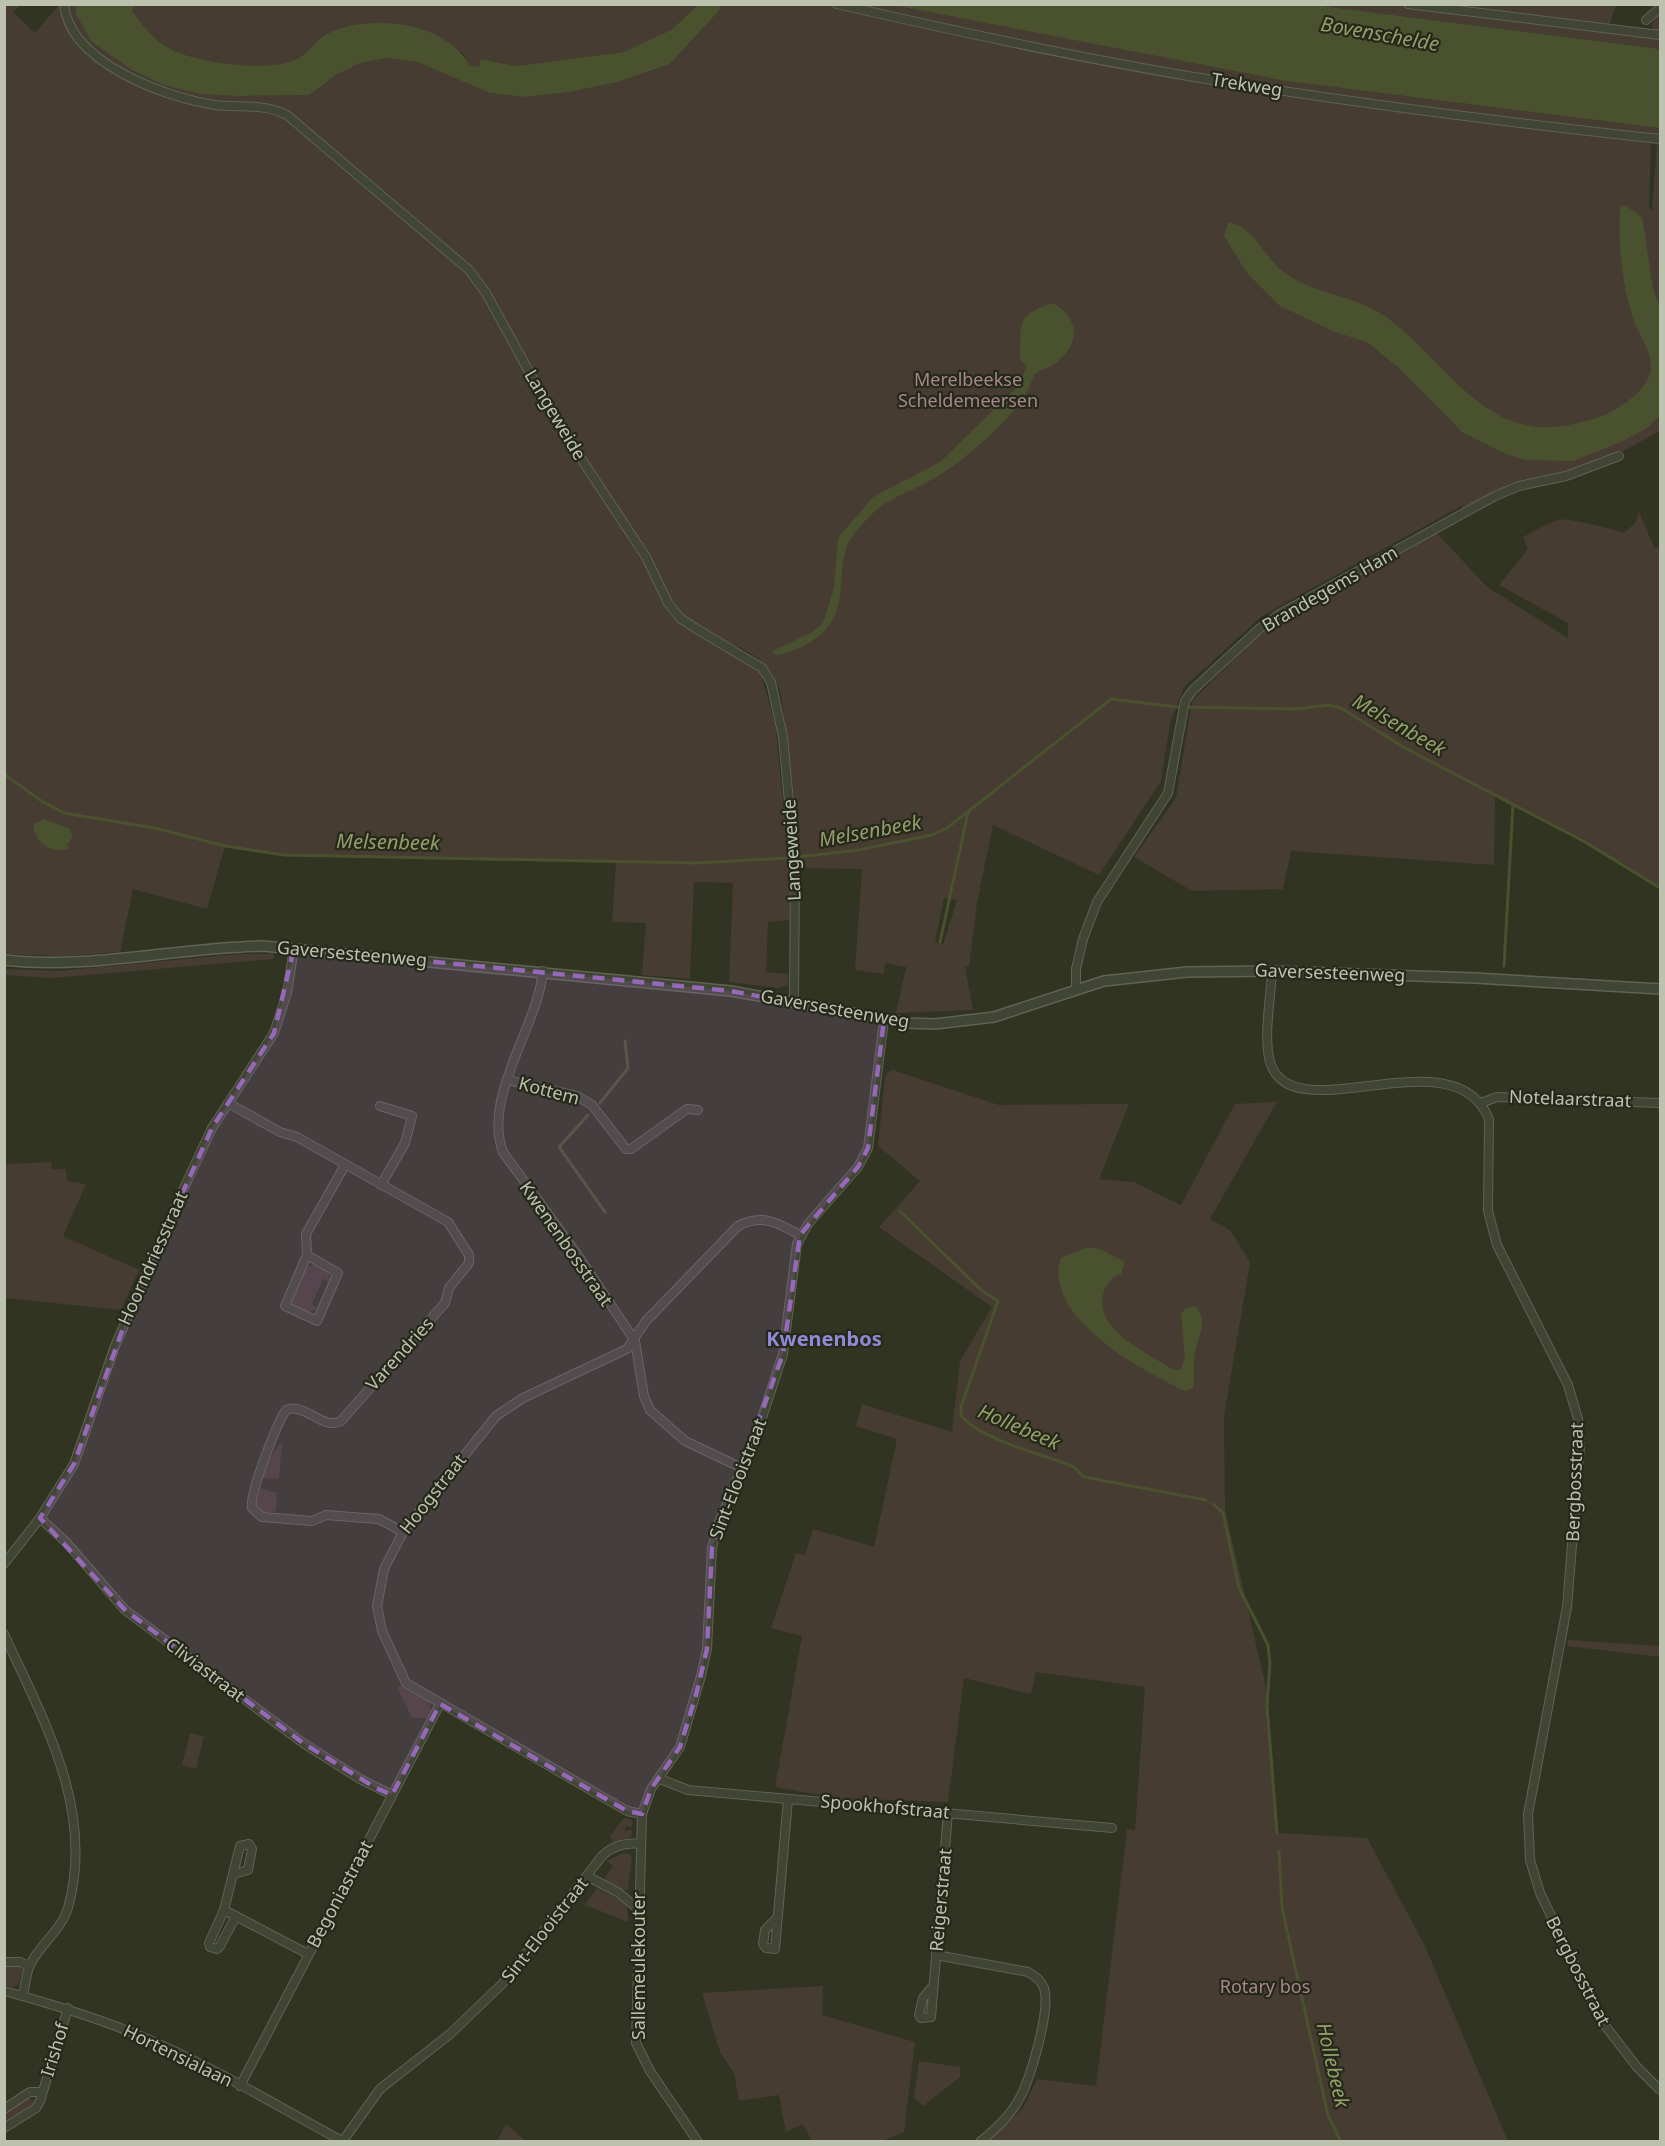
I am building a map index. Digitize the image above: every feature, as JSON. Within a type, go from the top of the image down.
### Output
[{"type":"street","name":"Langeweide","points":[[64,4],[71,26],[85,45],[139,82],[176,98],[218,105],[267,107],[287,115],[469,270],[486,293],[531,377],[584,464],[646,558],[668,603],[680,618],[740,652],[762,668],[768,676],[775,694],[783,737],[794,849],[794,1001]]},
{"type":"street","name":"Trekweg","points":[[837,4],[1066,54],[1264,88],[1486,120],[1660,139]]},
{"type":"street","points":[[1408,4],[1660,35]]},
{"type":"street","points":[[1646,20],[1660,8]]},
{"type":"street","name":"Brandegems Ham","points":[[1076,990],[1076,969],[1083,939],[1097,903],[1168,793],[1185,701],[1192,690],[1259,629],[1292,607],[1495,496],[1519,486],[1566,476],[1619,456]]},
{"type":"street","name":"Gaversesteenweg","points":[[4,960],[66,962],[224,947],[294,948],[731,991],[794,1001],[884,1020],[934,1024],[1017,1012],[1104,981],[1205,971],[1475,978],[1660,989]]},
{"type":"street","name":"Hoorndriesstraat","points":[[4,1564],[40,1518],[74,1464],[131,1306],[183,1190],[212,1128],[274,1033],[287,993],[294,948]]},
{"type":"street","name":"Kwenenbosstraat","points":[[543,971],[540,990],[508,1080],[498,1126],[503,1152],[579,1257],[635,1341],[644,1396],[657,1418],[701,1450],[742,1468]]},
{"type":"street","points":[[1272,971],[1270,1063],[1277,1076],[1287,1085],[1301,1090],[1321,1090],[1415,1082],[1440,1084],[1459,1088],[1480,1103]]},
{"type":"street","name":"Sint-Elooistraat","points":[[342,2141],[380,2089],[450,2034],[502,1984],[609,1849],[626,1843],[641,1844],[642,1814],[651,1789],[680,1747],[701,1676],[707,1649],[712,1548],[718,1525],[742,1468],[783,1354],[794,1257],[800,1235],[858,1167],[868,1148],[884,1020]]},
{"type":"street","name":"Kottem","points":[[508,1080],[577,1096],[585,1100],[592,1105],[626,1149],[631,1149],[687,1109],[698,1110]]},
{"type":"street","name":"Notelaarstraat","points":[[1480,1103],[1497,1097],[1660,1103]]},
{"type":"street","name":"Varendries","points":[[228,1103],[448,1222],[469,1255],[469,1263],[449,1288],[445,1303],[341,1421],[331,1424],[297,1409],[286,1410],[264,1458],[250,1503],[256,1514],[262,1517],[312,1521],[326,1515],[379,1519],[403,1532]]},
{"type":"street","name":"Bergbosstraat","points":[[1480,1103],[1490,1119],[1490,1223],[1501,1253],[1568,1385],[1578,1419],[1580,1437],[1567,1606],[1528,1814],[1530,1860],[1540,1893],[1603,2023],[1636,2067],[1660,2090]]},
{"type":"street","points":[[380,1106],[412,1116],[405,1143],[381,1185]]},
{"type":"street","points":[[307,1255],[338,1273],[317,1321],[285,1306],[307,1255],[306,1234],[345,1165]]},
{"type":"street","name":"Hoogstraat","points":[[642,1814],[627,1811],[406,1683],[400,1674],[378,1618],[377,1606],[384,1569],[403,1532],[485,1426],[496,1416],[523,1398],[627,1349],[635,1341],[646,1321],[738,1226],[747,1221],[764,1219],[800,1235]]},
{"type":"street","name":"Cliviastraat","points":[[40,1518],[66,1542],[125,1610],[303,1743],[360,1779],[392,1795]]},
{"type":"street","points":[[4,1635],[56,1751],[69,1790],[74,1818],[75,1852],[70,1904],[60,1928],[29,1966],[23,1996]]},
{"type":"street","name":"Begoniastraat","points":[[240,2086],[440,1704]]},
{"type":"street","name":"Spookhofstraat","points":[[660,1779],[688,1790],[1112,1828]]},
{"type":"street","points":[[778,1917],[788,1799]]},
{"type":"street","name":"Reigerstraat","points":[[933,1986],[948,1813]]},
{"type":"street","name":"Sallemeulekouter","points":[[641,1844],[636,2043],[650,2071],[696,2141]]},
{"type":"street","points":[[234,1874],[224,1910],[209,1943],[213,1949],[220,1946],[236,1916]]},
{"type":"street","points":[[587,1876],[619,1893],[638,1909]]},
{"type":"street","points":[[224,1910],[308,1954]]},
{"type":"street","points":[[936,1955],[1028,1972],[1038,1978],[1044,1987],[1046,1999],[1034,2065],[1027,2083],[1008,2115],[980,2142]]},
{"type":"street","points":[[4,1962],[20,1962],[29,1966]]},
{"type":"street","name":"Hortensialaan","points":[[4,1991],[68,2008],[145,2038],[342,2141]]},
{"type":"street","name":"Irishof","points":[[4,2128],[36,2108],[68,2008]]},
{"type":"street","name":"Irishof","points":[[4,2109],[30,2092],[42,2092]]},
{"type":"highlighted area","points":[[294,948],[731,991],[884,1020],[868,1148],[858,1167],[800,1235],[783,1354],[712,1548],[707,1649],[696,1695],[680,1747],[651,1789],[642,1814],[627,1811],[440,1704],[392,1795],[376,1788],[303,1743],[125,1610],[40,1518],[74,1464],[131,1306],[212,1128],[274,1033]]},
{"type":"green space","points":[[134,4],[698,5],[671,30],[623,52],[517,66],[482,59],[479,67],[470,65],[462,52],[326,34],[303,56],[287,63],[254,66],[199,59],[172,49],[154,37],[132,11]]},
{"type":"green space","name":"Merelbeekse Scheldemeersen","points":[[894,4],[1286,81],[1660,128],[1660,431],[1616,455],[1569,473],[1512,484],[1465,509],[1461,506],[1262,616],[1184,687],[1170,723],[1161,781],[1099,875],[993,825],[977,903],[969,966],[965,967],[973,1010],[896,1013],[906,967],[885,963],[884,974],[855,970],[862,869],[802,868],[783,705],[773,675],[765,664],[754,656],[700,628],[677,609],[635,533],[547,396],[481,279],[471,266],[352,167],[350,171],[456,264],[480,290],[572,450],[645,565],[661,601],[671,615],[699,636],[754,666],[760,672],[775,723],[789,858],[790,920],[768,922],[766,972],[788,974],[788,984],[779,988],[729,982],[733,883],[694,882],[690,979],[642,975],[646,923],[612,922],[616,863],[284,855],[225,846],[207,909],[133,889],[120,952],[61,956],[5,954],[5,5],[20,5],[13,12],[35,33],[59,5],[76,5],[76,14],[240,96],[309,95],[336,75],[360,63],[387,58],[417,62],[490,93],[525,97],[570,92],[618,82],[670,64],[722,5]],"holes":[[[1651,143],[1657,144],[1652,210],[1649,208]],[[944,898],[957,900],[943,945],[935,942]]]},
{"type":"green space","points":[[1315,5],[1616,5],[1608,29],[1654,34],[1652,23],[1660,14],[1660,49]]},
{"type":"green space","points":[[1639,512],[1654,547],[1660,549],[1660,888],[1585,842],[1495,795],[1494,865],[1291,851],[1283,889],[1192,891],[1134,857],[1176,798],[1192,701],[1265,629],[1437,533],[1487,587],[1568,638],[1568,623],[1499,585],[1528,549],[1523,537],[1558,520],[1570,520],[1624,533],[1635,523]]},
{"type":"green space","points":[[238,954],[274,954],[274,959],[52,978],[5,975],[5,969],[59,971]]},
{"type":"green space","name":"Rotary bos","points":[[893,1070],[999,1105],[1129,1104],[1099,1179],[1134,1182],[1181,1205],[1235,1104],[1277,1102],[1210,1219],[1230,1230],[1250,1262],[1224,1417],[1225,1509],[1267,1692],[1278,1833],[1367,1838],[1424,1944],[1508,2141],[990,2141],[1023,2108],[1037,2079],[1096,2086],[1127,1829],[1135,1830],[1145,1687],[1036,1672],[1031,1694],[964,1678],[948,1802],[837,1798],[775,1787],[802,1636],[771,1628],[796,1553],[805,1555],[813,1529],[874,1547],[897,1439],[856,1426],[862,1404],[952,1432],[960,1361],[992,1307],[879,1227],[920,1181],[878,1146],[885,1077]]},
{"type":"green space","points":[[51,1162],[52,1169],[66,1169],[67,1181],[86,1184],[63,1236],[139,1270],[121,1310],[5,1298],[5,1164]]},
{"type":"green space","points":[[314,1264],[328,1273],[330,1282],[323,1279],[312,1304],[318,1308],[309,1313],[294,1306],[291,1301],[305,1268]]},
{"type":"green space","points":[[282,1443],[279,1479],[262,1478],[269,1457]]},
{"type":"green space","points":[[259,1488],[277,1493],[276,1511],[265,1513],[256,1507]]},
{"type":"green space","points":[[1568,1640],[1660,1646],[1660,1657],[1567,1646]]},
{"type":"green space","points":[[403,1685],[429,1702],[431,1710],[427,1718],[412,1718],[397,1687]]},
{"type":"green space","points":[[190,1733],[204,1736],[196,1769],[182,1765]]},
{"type":"green space","points":[[624,1818],[632,1820],[632,1827],[625,1826],[625,1831],[632,1830],[631,1837],[613,1842],[610,1836]]},
{"type":"green space","points":[[628,1853],[632,1857],[628,1890],[613,1888],[603,1881],[613,1866],[607,1861]]},
{"type":"green space","points":[[597,1888],[627,1904],[628,1922],[578,1902],[585,1904]]},
{"type":"green space","points":[[20,1964],[23,1969],[18,1985],[12,1987],[5,1985],[4,1966]]},
{"type":"green space","points":[[823,1986],[822,2015],[915,2042],[904,2132],[882,2141],[812,2141],[803,2124],[786,2132],[779,2095],[739,2101],[734,2073],[720,2052],[702,1993]]},
{"type":"green space","points":[[919,2061],[960,2067],[960,2077],[923,2106],[914,2098]]},
{"type":"green space","points":[[28,2098],[33,2100],[33,2105],[5,2123],[5,2114]]},
{"type":"green space","points":[[506,2124],[526,2141],[497,2141]]},
{"type":"water","points":[[76,5],[134,5],[132,11],[136,17],[159,41],[183,54],[216,62],[252,66],[284,63],[297,59],[329,33],[347,27],[386,23],[406,25],[443,39],[458,50],[470,65],[479,67],[481,59],[517,66],[623,52],[671,30],[698,5],[722,5],[670,64],[618,82],[570,92],[525,97],[490,93],[417,62],[387,58],[360,63],[336,75],[309,95],[200,94],[161,84],[132,70],[91,41],[76,14]]},
{"type":"water","name":"Bovenschelde","points":[[894,5],[1315,5],[1660,49],[1660,128],[1286,81]]},
{"type":"water","points":[[1625,205],[1642,217],[1653,288],[1660,307],[1660,415],[1649,427],[1621,442],[1573,461],[1525,460],[1506,454],[1462,432],[1400,369],[1367,342],[1335,332],[1280,306],[1247,273],[1224,236],[1228,222],[1244,229],[1251,234],[1274,263],[1291,277],[1317,289],[1358,302],[1383,315],[1406,333],[1468,394],[1490,410],[1514,422],[1542,427],[1573,424],[1606,414],[1636,395],[1649,377],[1650,357],[1633,319],[1623,273],[1619,221],[1620,208]]},
{"type":"water","points":[[1052,303],[1065,312],[1073,324],[1071,346],[1063,357],[1034,374],[1029,388],[1019,403],[992,434],[944,472],[885,503],[865,521],[847,546],[839,600],[831,622],[809,643],[775,655],[772,651],[811,633],[823,623],[834,588],[838,538],[873,497],[940,462],[1017,387],[1027,367],[1020,359],[1022,323],[1031,312]]},
{"type":"water","points":[[44,819],[70,829],[73,837],[67,845],[69,848],[56,850],[40,841],[36,836],[34,824]]},
{"type":"water","points":[[1087,1247],[1100,1249],[1125,1262],[1121,1274],[1109,1282],[1104,1291],[1103,1308],[1107,1320],[1125,1339],[1172,1369],[1180,1370],[1185,1358],[1181,1314],[1185,1309],[1195,1306],[1200,1312],[1202,1325],[1194,1360],[1193,1388],[1185,1391],[1144,1369],[1121,1355],[1080,1320],[1066,1301],[1059,1280],[1061,1258]]},
{"type":"waterway","name":"Melsenbeek","points":[[4,774],[40,800],[64,813],[155,828],[225,846],[284,855],[697,863],[789,858],[858,850],[932,835],[947,828],[1111,699],[1177,707],[1297,709],[1328,705],[1341,708],[1405,748],[1585,842],[1660,888]]},
{"type":"waterway","points":[[1504,966],[1513,804]]},
{"type":"waterway","points":[[940,942],[968,813]]},
{"type":"waterway","points":[[600,1103],[628,1068],[625,1041]]},
{"type":"waterway","points":[[588,1115],[559,1147],[605,1212]]},
{"type":"waterway","name":"Hollebeek","points":[[900,1211],[981,1290],[998,1301],[961,1407],[961,1416],[984,1433],[1074,1467],[1084,1477],[1206,1500]]},
{"type":"waterway","name":"Hollebeek","points":[[1213,1504],[1223,1513],[1239,1588],[1268,1645],[1270,1663],[1267,1706],[1277,1833]]},
{"type":"waterway","name":"Hollebeek","points":[[1279,1851],[1282,1908],[1328,2115],[1341,2142]]},
{"type":"district","name":"Kwenenbos","points":[[824,1339]]}]
